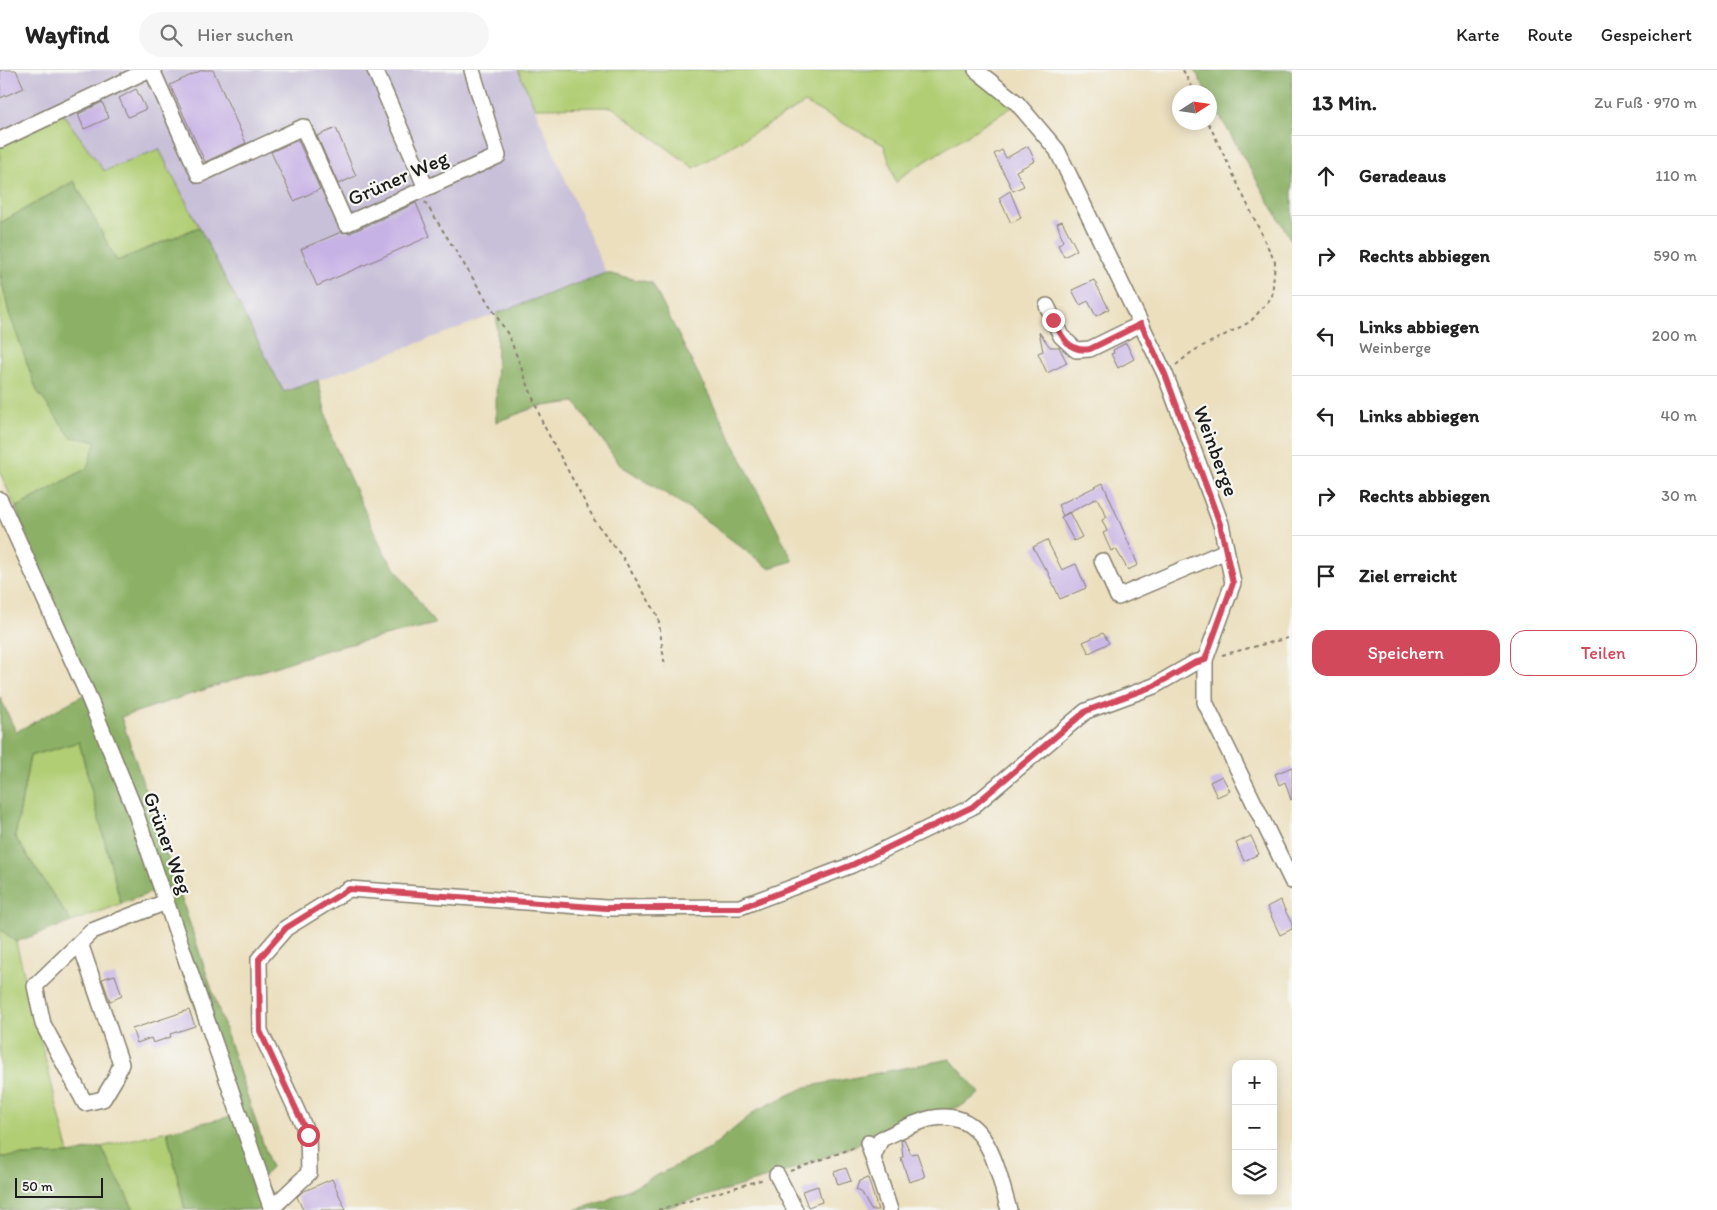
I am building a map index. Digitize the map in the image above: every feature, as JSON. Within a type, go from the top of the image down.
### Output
[{"type":"street","name":"Grüner Weg","points":[[0,140],[150,70],[199,175],[303,127],[346,224],[498,156],[472,70]]},
{"type":"street","points":[[375,70],[422,190]]},
{"type":"street","name":"Weinberge","points":[[976,70],[1017,103],[1057,150],[1165,374],[1220,524],[1233,583],[1205,660],[1204,702],[1292,881]]},
{"type":"street","points":[[1047,306],[1061,336],[1076,350],[1090,349],[1141,324]]},
{"type":"street","name":"Grüner Weg","points":[[0,500],[87,693],[134,808],[272,1210]]},
{"type":"street","points":[[1102,561],[1118,597],[1226,551]]},
{"type":"street","points":[[272,1210],[308,1173],[308,1135],[260,1031],[259,959],[286,928],[349,889],[606,908],[740,908],[852,865],[972,807],[1086,711],[1154,686],[1194,663],[1205,660]]},
{"type":"street","points":[[80,942],[121,1064],[103,1099],[85,1103],[43,1024],[35,986],[80,942],[92,931],[166,902]]},
{"type":"street","points":[[890,1210],[870,1150],[881,1139],[933,1118],[960,1118],[977,1129],[991,1153],[1009,1210]]},
{"type":"street","points":[[777,1175],[795,1210]]},
{"type":"path","points":[[1183,70],[1190,85]]},
{"type":"path","points":[[1165,374],[1193,351],[1250,322],[1272,297],[1275,262],[1212,130]]},
{"type":"path","points":[[422,190],[509,336],[543,424],[595,521],[624,558],[658,616],[665,667]]},
{"type":"path","points":[[1205,660],[1292,637]]},
{"type":"shaded area","points":[[0,70],[518,70],[606,273],[284,393],[159,149],[104,171],[0,140]]},
{"type":"green space","points":[[518,70],[979,70],[1020,102],[902,176],[896,183],[884,145],[805,103],[694,168],[612,107],[535,108]]},
{"type":"green space","points":[[1195,70],[1292,70],[1292,242],[1217,111],[1217,85],[1202,85]]},
{"type":"green space","points":[[61,111],[104,171],[159,149],[199,227],[117,261],[74,181],[0,223],[0,140]]},
{"type":"green space","points":[[74,181],[117,261],[199,227],[284,392],[318,380],[332,439],[383,551],[435,624],[326,650],[121,717],[271,1167],[262,1179],[282,1210],[185,1210],[167,1131],[233,1116],[155,891],[121,904],[79,742],[30,756],[15,837],[71,922],[16,942],[0,929],[0,697],[16,732],[87,693],[16,508],[87,468],[96,441],[71,437],[37,391],[9,313],[0,273],[0,223]]},
{"type":"green space","points":[[0,273],[9,313],[96,441],[88,468],[16,508],[0,473]]},
{"type":"green space","points":[[606,273],[652,283],[793,561],[769,568],[692,510],[620,465],[575,402],[536,407],[496,422],[497,313]]},
{"type":"green space","points":[[79,742],[121,904],[71,922],[15,837],[30,756]]},
{"type":"green space","points":[[0,929],[16,942],[69,1154],[0,1157]]},
{"type":"green space","points":[[950,1059],[980,1093],[963,1105],[777,1175],[658,1210],[575,1210],[605,1201],[708,1150],[757,1110],[806,1087]]},
{"type":"green space","points":[[167,1131],[185,1210],[134,1210],[101,1147]]},
{"type":"green space","points":[[101,1147],[134,1210],[0,1210],[0,1157],[69,1154]]},
{"type":"building","points":[[0,70],[16,70],[24,88],[0,98]]},
{"type":"building","points":[[202,70],[213,70],[246,143],[205,162],[170,85]]},
{"type":"building","points":[[136,89],[146,109],[128,117],[119,98]]},
{"type":"building","points":[[102,102],[109,118],[84,129],[78,114]]},
{"type":"building","points":[[336,128],[356,176],[338,184],[317,136]]},
{"type":"building","points":[[298,140],[320,189],[294,201],[271,152]]},
{"type":"building","points":[[1028,146],[1035,161],[1016,171],[1024,186],[1013,191],[994,154],[1002,150],[1006,158]]},
{"type":"building","points":[[1010,191],[1021,218],[1011,223],[999,198]]},
{"type":"building","points":[[416,203],[430,236],[317,286],[301,249],[341,232],[350,233]]},
{"type":"building","points":[[1062,221],[1077,250],[1064,257],[1058,245],[1063,241],[1057,223]]},
{"type":"building","points":[[1094,280],[1109,309],[1096,316],[1088,301],[1080,305],[1072,290]]},
{"type":"building","points":[[1039,332],[1050,347],[1059,347],[1067,363],[1047,373],[1038,353],[1043,351]]},
{"type":"building","points":[[1126,343],[1134,359],[1118,368],[1111,354],[1114,353],[1113,350]]},
{"type":"building","points":[[1103,483],[1138,565],[1128,570],[1116,549],[1111,551],[1103,533],[1107,531],[1102,520],[1107,517],[1097,498],[1063,516],[1058,505]]},
{"type":"building","points":[[1069,512],[1082,537],[1074,541],[1061,517]]},
{"type":"building","points":[[1047,540],[1062,570],[1076,564],[1086,588],[1060,599],[1046,568],[1033,547]]},
{"type":"building","points":[[1103,633],[1109,643],[1089,653],[1083,642]]},
{"type":"building","points":[[1292,767],[1291,800],[1285,782],[1279,785],[1275,774]]},
{"type":"building","points":[[1222,776],[1230,791],[1217,797],[1210,782]]},
{"type":"building","points":[[1251,836],[1259,854],[1244,861],[1236,843]]},
{"type":"building","points":[[1280,900],[1292,924],[1292,929],[1280,935],[1267,907]]},
{"type":"building","points":[[115,975],[122,996],[110,1001],[102,979]]},
{"type":"building","points":[[189,1010],[195,1026],[170,1034],[171,1037],[153,1043],[151,1038],[137,1043],[132,1029]]},
{"type":"building","points":[[904,1139],[911,1154],[917,1153],[925,1177],[909,1182],[901,1158],[903,1157],[901,1140]]},
{"type":"building","points":[[846,1168],[851,1181],[838,1185],[834,1172]]},
{"type":"building","points":[[868,1178],[878,1210],[871,1210],[861,1192],[856,1190],[859,1181]]},
{"type":"building","points":[[332,1179],[346,1210],[303,1210],[297,1197],[302,1192]]},
{"type":"building","points":[[818,1186],[822,1202],[808,1207],[802,1191]]},
{"type":"route","points":[[308,1135],[260,1031],[259,959],[286,928],[349,889],[606,908],[740,908],[852,865],[972,807],[1086,711],[1154,686],[1194,663],[1205,660],[1233,583],[1220,524],[1165,374],[1141,324],[1090,349],[1082,351],[1072,348],[1065,341],[1053,320]]}]
